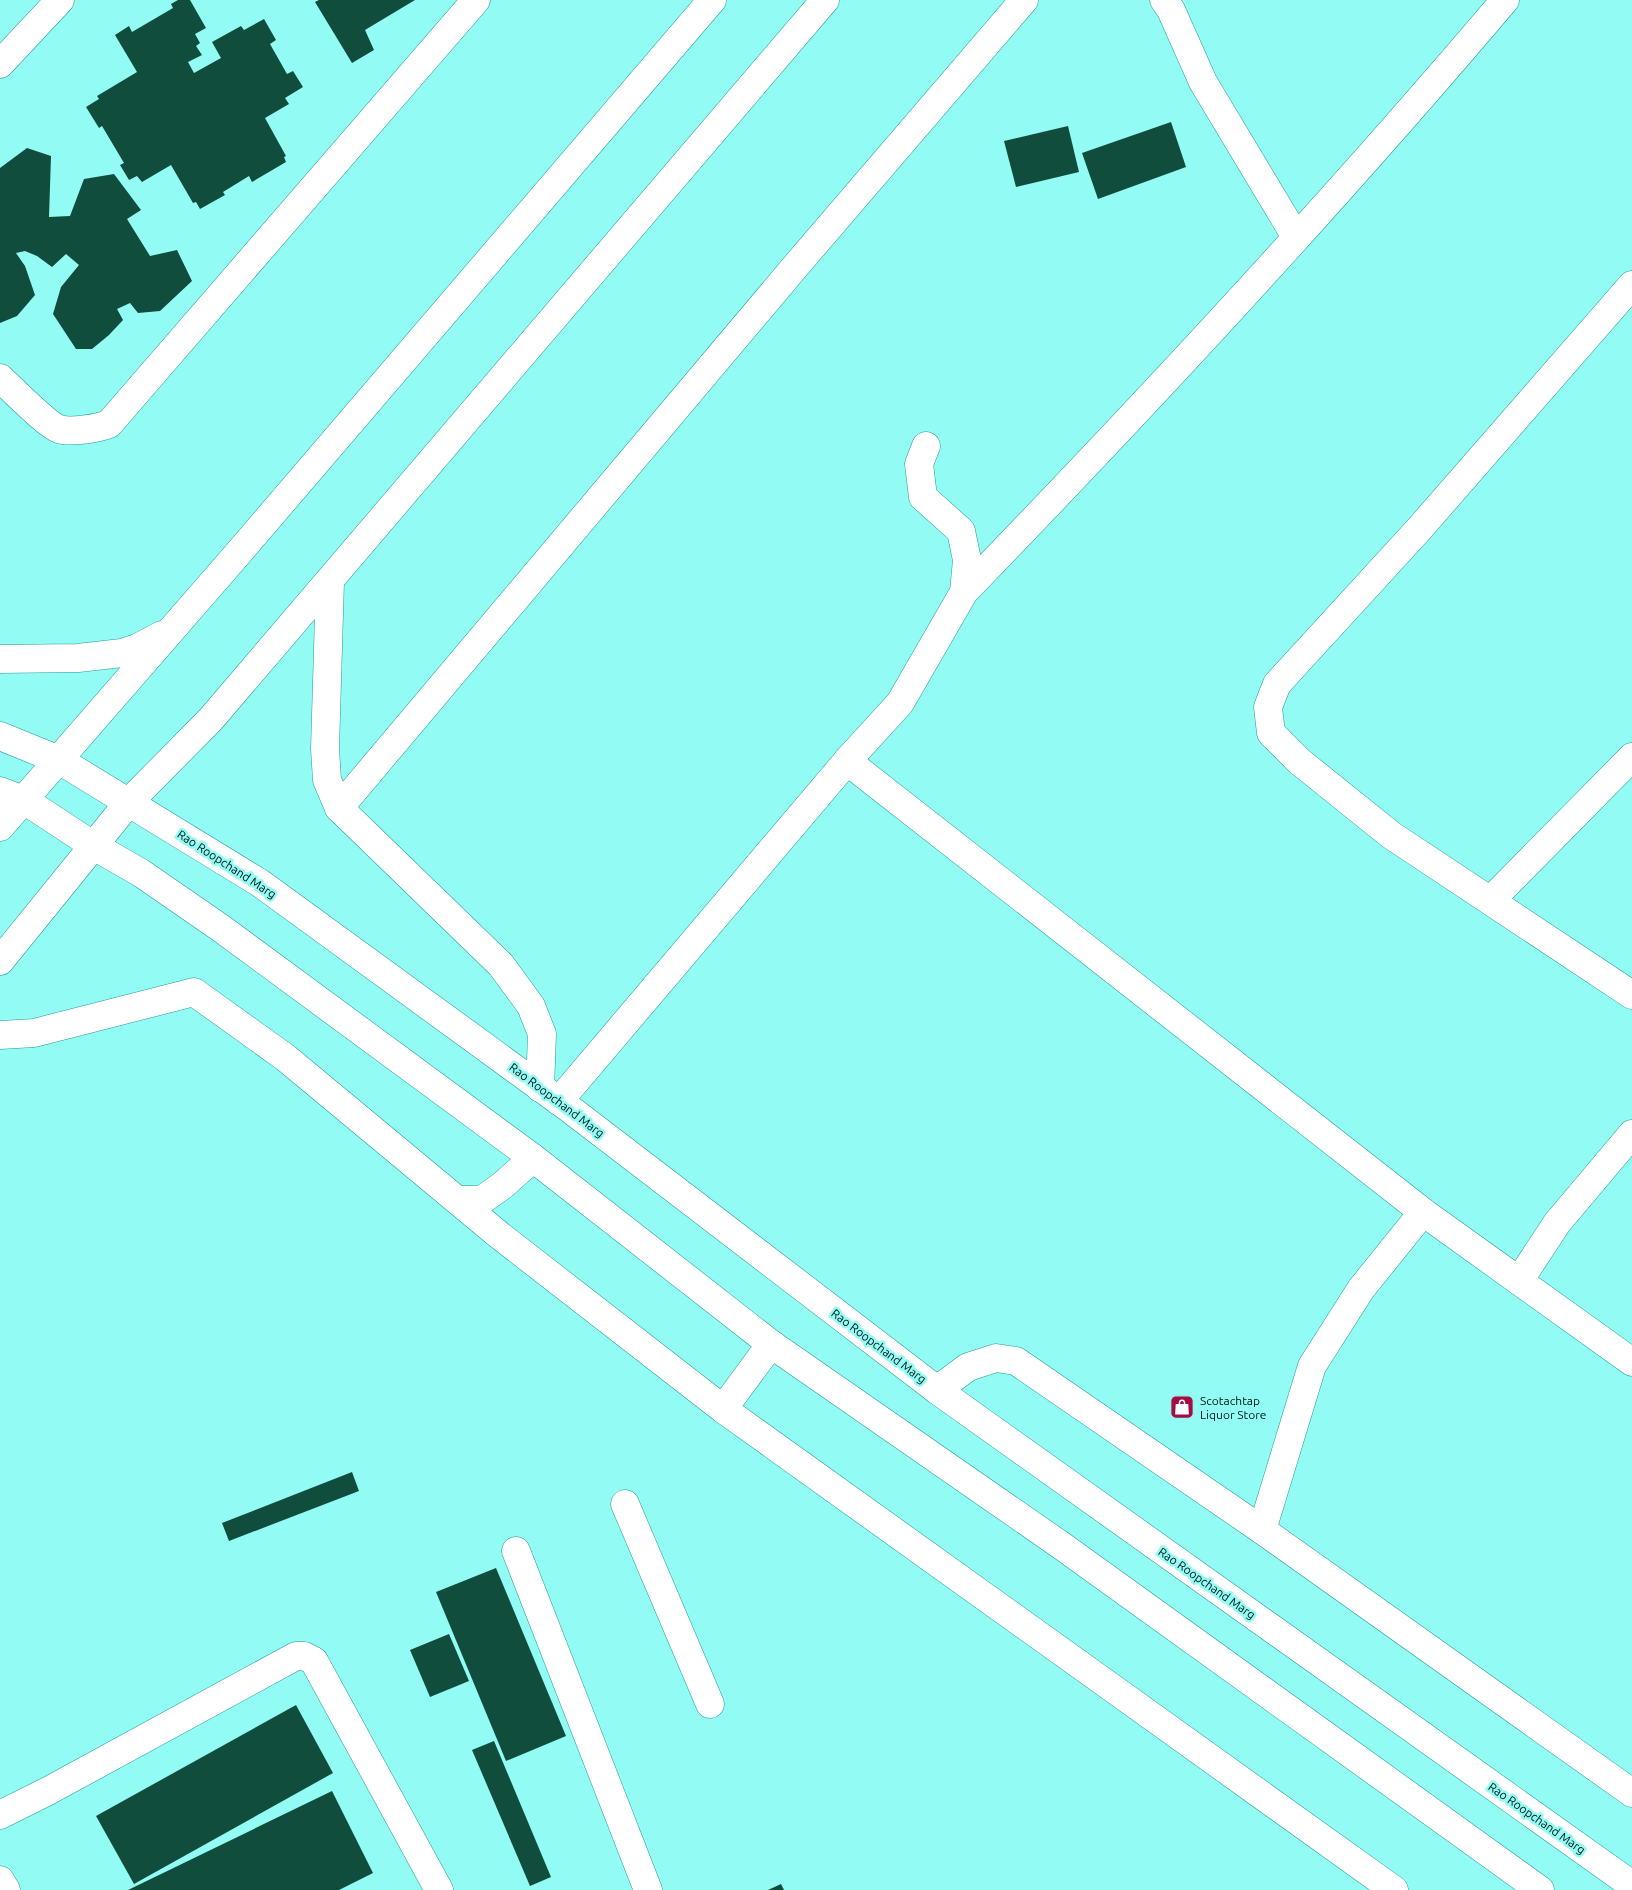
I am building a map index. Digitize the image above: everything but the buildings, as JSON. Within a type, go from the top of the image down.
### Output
[{"type":"street","points":[[0,64],[60,0]]},
{"type":"street","points":[[0,378],[60,430],[99,428],[110,424],[476,0]]},
{"type":"street","points":[[0,827],[12,796],[59,760],[712,0]]},
{"type":"street","points":[[0,961],[128,802],[211,719],[825,0]]},
{"type":"street","points":[[339,808],[794,268],[1024,0]]},
{"type":"street","points":[[1164,0],[1172,10],[1203,82],[1296,237]]},
{"type":"street","points":[[550,1094],[900,703],[964,592],[1071,482],[1296,237],[1426,93],[1505,0]]},
{"type":"street","points":[[1632,285],[1420,528],[1277,684],[1268,707],[1272,733],[1299,761],[1391,835],[1632,995]]},
{"type":"street","points":[[926,446],[919,464],[923,497],[961,531],[967,560],[964,592]]},
{"type":"street","points":[[330,580],[325,748],[327,780],[339,808],[501,964],[532,1006],[542,1034],[550,1094]]},
{"type":"street","points":[[0,659],[78,658],[122,653],[137,648],[171,630]]},
{"type":"street","name":"Rao Roopchand Marg","points":[[0,736],[59,760],[260,883],[550,1094],[937,1390],[1632,1885]]},
{"type":"street","points":[[1491,900],[1632,757]]},
{"type":"street","points":[[847,761],[1423,1212],[1632,1362]]},
{"type":"street","points":[[12,796],[141,873],[222,929],[533,1158],[771,1344],[1062,1546],[1540,1890]]},
{"type":"street","points":[[0,1036],[34,1033],[194,992],[286,1058],[499,1235],[723,1410],[1394,1890]]},
{"type":"street","points":[[1519,1281],[1556,1223],[1632,1134]]},
{"type":"street","points":[[458,1200],[482,1200],[503,1185],[533,1158]]},
{"type":"street","points":[[1262,1530],[1312,1366],[1361,1289],[1423,1212]]},
{"type":"street","points":[[723,1410],[771,1344]]},
{"type":"street","points":[[937,1390],[968,1367],[996,1358],[1016,1361],[1262,1530],[1632,1793]]},
{"type":"street","points":[[625,1504],[710,1704]]},
{"type":"street","points":[[516,1551],[648,1890]]},
{"type":"street","points":[[0,1815],[48,1791],[296,1656],[304,1656],[314,1661],[439,1890]]},
{"type":"street","points":[[0,1880],[6,1890]]},
{"type":"place","name":"Scotachtap Liquor Store","points":[[1182,1407]]}]
